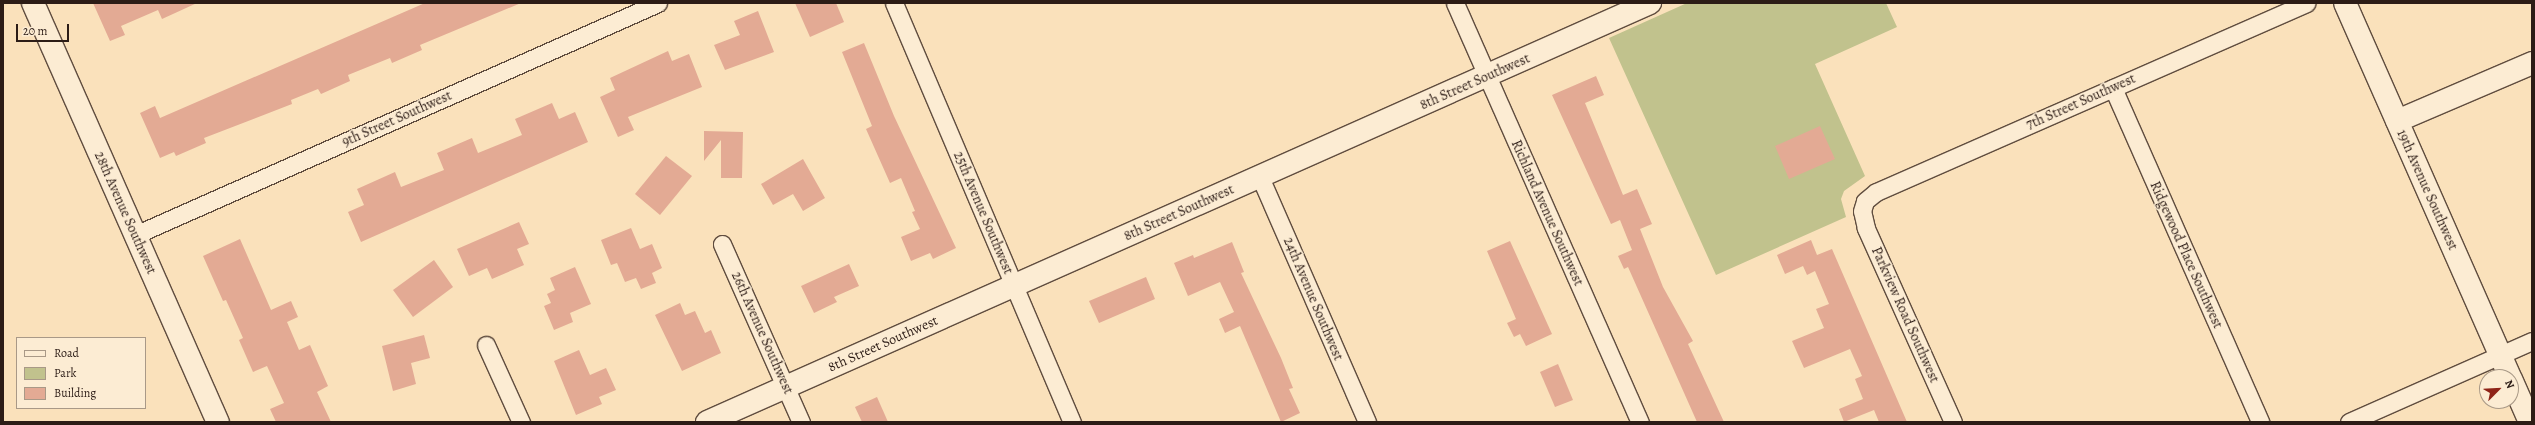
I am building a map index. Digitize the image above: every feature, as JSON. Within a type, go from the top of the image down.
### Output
[{"type":"street","name":"28th Avenue Southwest","points":[[33,3],[218,422]]},
{"type":"street","name":"9th Street Southwest","points":[[135,235],[658,3]]},
{"type":"street","name":"25th Avenue Southwest","points":[[894,3],[1072,422]]},
{"type":"street","name":"Richland Avenue Southwest","points":[[1455,3],[1640,422]]},
{"type":"street","name":"8th Street Southwest","points":[[707,422],[1650,3]]},
{"type":"street","name":"7th Street Southwest","points":[[1862,207],[1876,192],[2306,3]]},
{"type":"street","name":"19th Avenue Southwest","points":[[2345,3],[2506,369]]},
{"type":"street","points":[[2397,121],[2532,62]]},
{"type":"street","name":"Ridgewood Place Southwest","points":[[2113,88],[2260,422]]},
{"type":"street","name":"24th Avenue Southwest","points":[[1260,177],[1367,422]]},
{"type":"street","name":"Parkview Road Southwest","points":[[1862,207],[1866,228],[1952,422]]},
{"type":"street","name":"26th Avenue Southwest","points":[[722,244],[801,422]]},
{"type":"street","points":[[2349,422],[2532,341]]},
{"type":"street","points":[[486,345],[521,422]]},
{"type":"street","name":"19th Avenue Southwest","points":[[2519,398],[2530,422]]},
{"type":"green space","points":[[1687,3],[1886,3],[1897,27],[1815,64],[1865,176],[1844,191],[1841,199],[1846,217],[1716,275],[1609,38]]},
{"type":"building","points":[[93,3],[197,3],[162,19],[158,10],[121,26],[125,35],[110,41]]},
{"type":"building","points":[[425,3],[521,3],[420,45],[422,50],[392,63],[390,58],[348,75],[350,81],[321,94],[318,89],[291,100],[292,104],[204,138],[206,143],[176,156],[174,152],[160,158],[140,113],[155,106],[160,118]]},
{"type":"building","points":[[795,3],[836,3],[844,22],[810,37]]},
{"type":"building","points":[[758,11],[774,52],[725,70],[714,45],[740,35],[734,21]]},
{"type":"building","points":[[864,43],[894,116],[956,248],[933,259],[930,253],[911,261],[901,237],[920,229],[912,212],[915,211],[901,178],[890,183],[866,129],[872,126],[842,52]]},
{"type":"building","points":[[668,51],[672,61],[689,54],[702,87],[628,117],[634,130],[618,137],[600,97],[615,90],[610,78]]},
{"type":"building","points":[[1596,76],[1604,95],[1585,103],[1623,195],[1637,189],[1652,224],[1640,229],[1663,287],[1693,341],[1688,344],[1724,422],[1697,422],[1628,267],[1624,269],[1618,256],[1632,250],[1620,220],[1611,224],[1552,95]]},
{"type":"building","points":[[552,103],[559,119],[575,112],[588,142],[361,242],[348,212],[364,205],[357,189],[395,172],[401,187],[444,170],[437,153],[472,138],[478,153],[522,135],[515,119]]},
{"type":"building","points":[[1820,126],[1835,159],[1789,179],[1775,146]]},
{"type":"building","points":[[704,131],[743,132],[742,178],[721,178],[721,140],[704,161]]},
{"type":"building","points":[[666,156],[692,176],[660,215],[635,194]]},
{"type":"building","points":[[803,159],[825,198],[803,211],[793,194],[773,205],[761,184]]},
{"type":"building","points":[[519,222],[529,244],[517,249],[524,265],[492,279],[487,268],[469,276],[457,249]]},
{"type":"building","points":[[631,228],[640,249],[652,244],[662,268],[652,273],[656,283],[641,289],[636,278],[625,282],[617,263],[611,265],[601,240]]},
{"type":"building","points":[[240,239],[271,310],[291,301],[298,317],[287,322],[299,350],[310,345],[328,386],[317,392],[331,422],[276,422],[270,409],[284,403],[267,366],[253,372],[239,340],[243,338],[226,300],[223,301],[203,256]]},
{"type":"building","points":[[1811,240],[1817,255],[1832,249],[1907,422],[1879,422],[1874,410],[1844,422],[1839,409],[1863,399],[1855,379],[1862,376],[1850,349],[1804,368],[1792,341],[1824,328],[1816,309],[1829,304],[1815,271],[1807,275],[1803,266],[1785,274],[1777,255]]},
{"type":"building","points":[[1510,241],[1552,334],[1526,346],[1520,334],[1514,337],[1507,323],[1516,319],[1487,251]]},
{"type":"building","points":[[1232,242],[1244,272],[1241,273],[1281,358],[1293,388],[1289,389],[1300,413],[1281,422],[1240,326],[1225,333],[1219,319],[1234,312],[1220,282],[1188,296],[1174,263],[1193,255],[1194,258]]},
{"type":"building","points":[[434,260],[453,287],[413,317],[393,290]]},
{"type":"building","points":[[849,264],[859,286],[834,297],[837,302],[814,313],[801,286]]},
{"type":"building","points":[[575,267],[591,304],[570,313],[573,322],[554,330],[544,306],[551,303],[547,294],[555,290],[550,278]]},
{"type":"building","points":[[1146,277],[1155,299],[1099,323],[1089,301]]},
{"type":"building","points":[[680,303],[685,315],[695,311],[705,333],[711,330],[721,353],[682,371],[655,315]]},
{"type":"building","points":[[424,335],[430,358],[411,363],[416,384],[393,391],[382,346]]},
{"type":"building","points":[[579,350],[590,375],[606,368],[616,390],[599,397],[602,404],[576,415],[554,361]]},
{"type":"building","points":[[1558,364],[1573,400],[1555,407],[1540,372]]},
{"type":"building","points":[[877,397],[888,422],[862,422],[855,407]]}]
